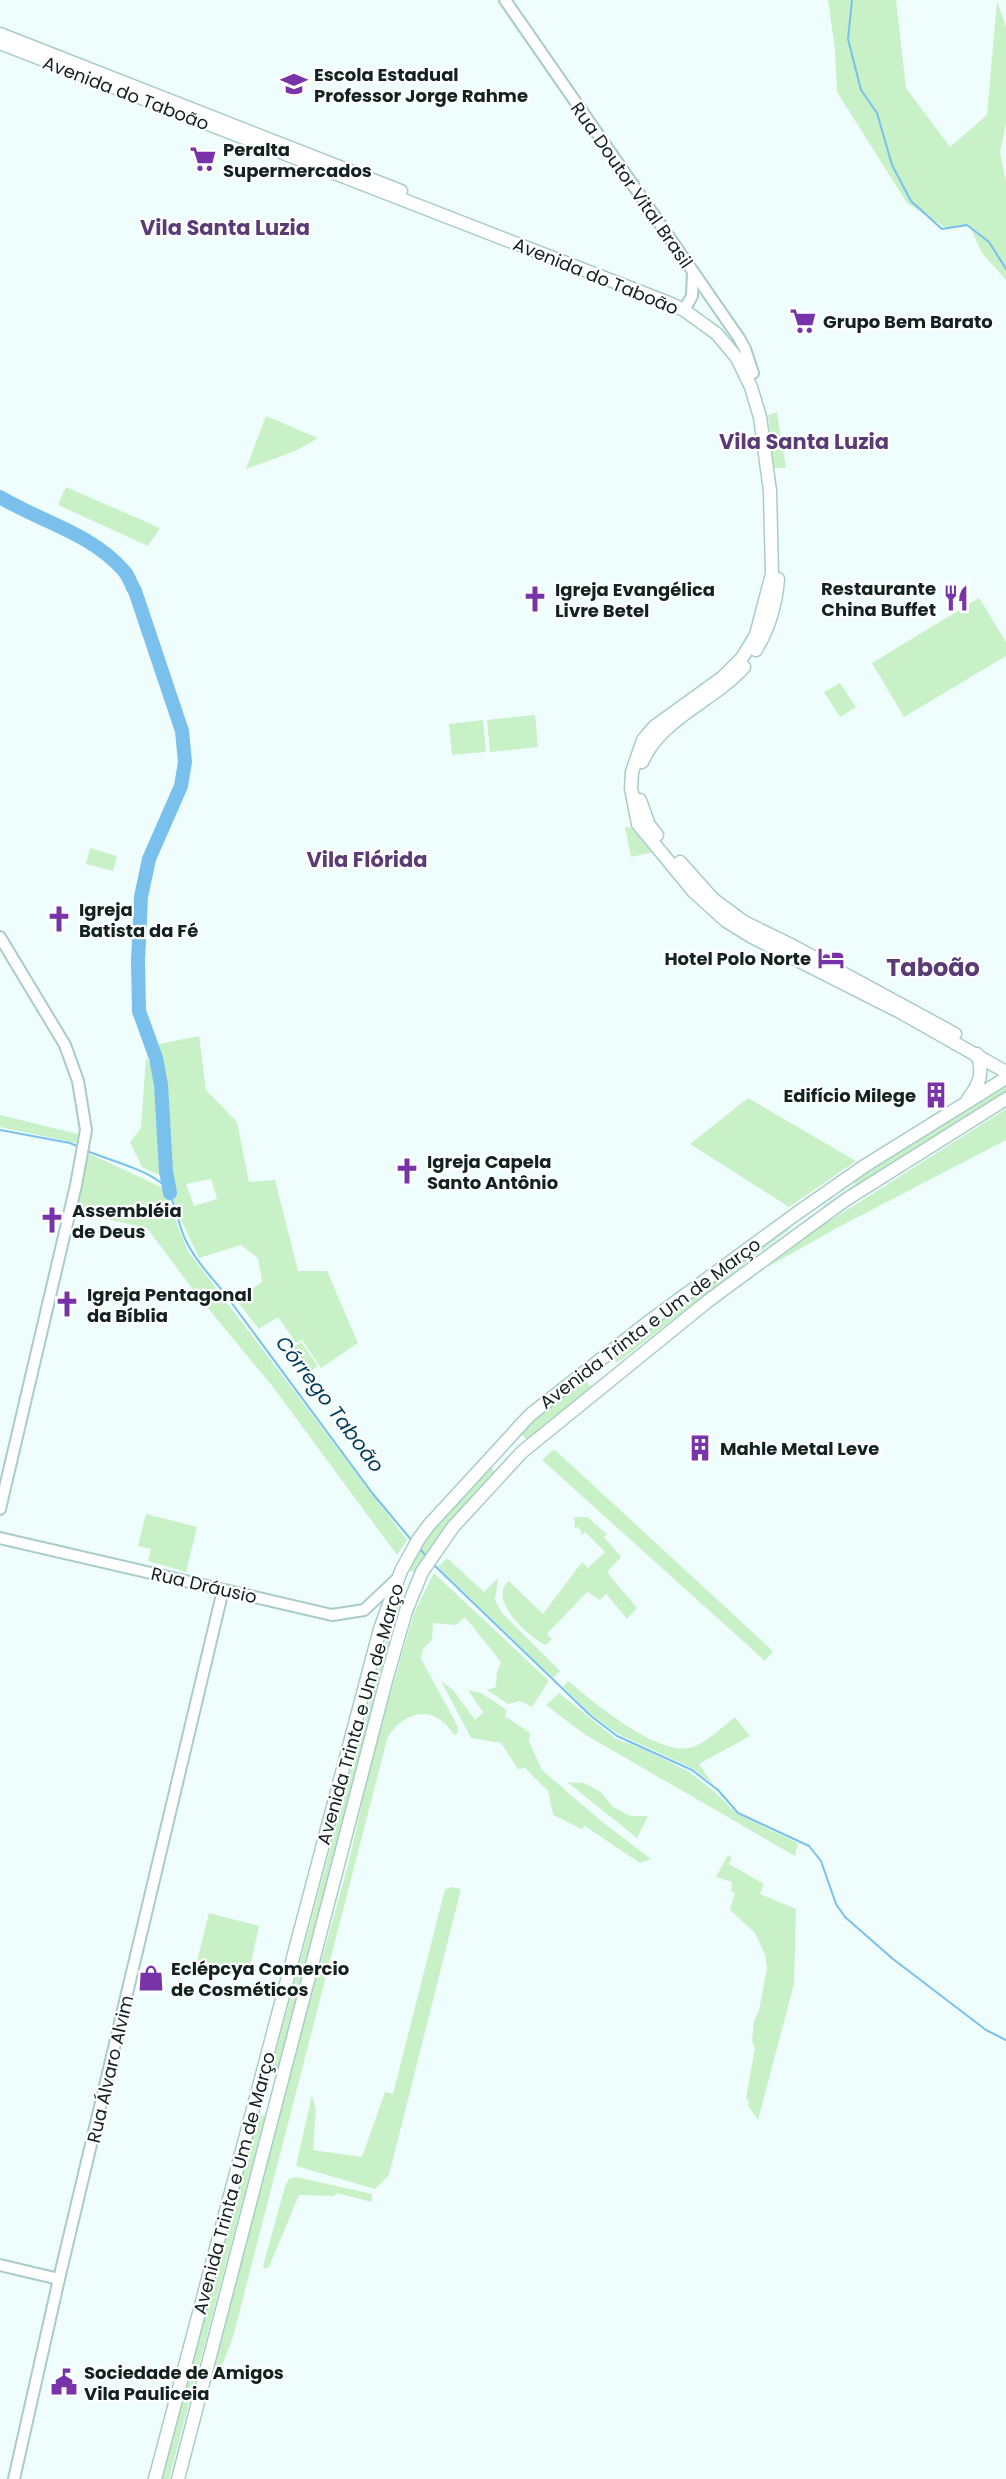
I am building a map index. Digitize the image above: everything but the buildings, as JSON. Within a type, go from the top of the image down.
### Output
[{"type":"main road","name":"Avenida do Taboão","points":[[0,34],[688,303],[726,333],[753,373],[764,402],[777,511],[779,572],[773,613],[767,632],[757,650],[728,685],[670,726],[647,750],[638,780],[643,812],[649,825],[687,871],[713,899],[736,917],[928,1018],[1006,1062]]},
{"type":"main road","name":"Avenida do Taboão","points":[[0,43],[688,303],[724,342],[745,370],[751,387],[760,417],[768,477],[772,574],[756,635],[749,650],[723,677],[668,716],[643,740],[632,772],[631,788],[638,824],[693,891],[726,921],[977,1054],[1006,1072]]},
{"type":"main road","points":[[964,1104],[980,1081],[981,1064],[977,1054]]},
{"type":"main road","name":"Avenida Trinta e Um de Março","points":[[155,2479],[380,1629],[399,1575],[410,1553],[429,1525],[530,1415],[651,1320],[793,1215],[854,1173],[1006,1078]]},
{"type":"main road","name":"Avenida Trinta e Um de Março","points":[[178,2479],[387,1677],[406,1611],[423,1571],[453,1527],[522,1452],[708,1301],[827,1214],[1006,1099]]},
{"type":"main road","points":[[827,1214],[822,1208],[822,1202],[854,1173]]},
{"type":"main road","points":[[764,1259],[795,1229],[797,1223],[793,1215]]},
{"type":"street","name":"Rua Doutor Vital Brasil","points":[[505,0],[584,117],[710,294],[745,349],[753,373]]},
{"type":"street","points":[[688,303],[693,272]]},
{"type":"street","points":[[688,303],[710,294]]},
{"type":"street","points":[[0,937],[66,1046],[78,1081],[86,1135],[0,1509]]},
{"type":"street","name":"Rua Dráusio","points":[[0,1538],[339,1615],[371,1606],[399,1575]]},
{"type":"street","points":[[399,1575],[423,1571]]},
{"type":"street","name":"Rua Álvaro Alvim","points":[[14,2479],[59,2279],[224,1590]]},
{"type":"street","points":[[0,2265],[59,2279]]},
{"type":"green space","points":[[828,0],[896,0],[906,88],[950,147],[987,115],[997,1],[1006,27],[1006,123],[1000,153],[1006,181],[1006,280],[982,253],[969,225],[946,228],[907,203],[837,92],[835,49]]},
{"type":"green space","points":[[777,412],[786,468],[774,468],[768,415]]},
{"type":"green space","points":[[266,416],[318,438],[292,452],[246,469]]},
{"type":"green space","points":[[66,487],[160,528],[148,546],[58,505]]},
{"type":"green space","points":[[979,598],[1006,642],[1006,656],[904,717],[872,663]]},
{"type":"green space","points":[[840,683],[856,707],[840,717],[824,692]]},
{"type":"green space","points":[[535,715],[538,747],[490,752],[487,720]]},
{"type":"green space","points":[[483,720],[486,752],[452,755],[449,724]]},
{"type":"green space","points":[[625,827],[634,828],[654,852],[631,857]]},
{"type":"green space","points":[[90,848],[117,856],[113,871],[86,864]]},
{"type":"green space","points":[[199,1036],[206,1090],[237,1122],[249,1182],[275,1180],[298,1271],[327,1271],[358,1343],[321,1368],[302,1340],[296,1343],[278,1317],[259,1329],[236,1300],[262,1282],[258,1258],[241,1245],[199,1258],[177,1211],[170,1186],[170,1161],[159,1044]],"holes":[[[211,1179],[217,1199],[194,1206],[186,1184]]]},
{"type":"green space","points":[[146,1057],[155,1081],[159,1114],[161,1176],[142,1167],[130,1142],[141,1128]]},
{"type":"green space","points":[[1006,1087],[1006,1093],[826,1210],[823,1206],[854,1185],[856,1178]]},
{"type":"green space","points":[[748,1098],[856,1161],[789,1207],[690,1144]]},
{"type":"green space","points":[[1006,1109],[1006,1140],[833,1230],[766,1268],[817,1229]]},
{"type":"green space","points":[[0,1115],[78,1134],[76,1143],[0,1127]]},
{"type":"green space","points":[[86,1152],[161,1187],[168,1195],[188,1251],[407,1540],[397,1555],[273,1387],[197,1295],[147,1228],[70,1211]]},
{"type":"green space","points":[[787,1222],[791,1228],[617,1363],[612,1357]]},
{"type":"green space","points":[[301,1342],[318,1366],[305,1376],[288,1351]]},
{"type":"green space","points":[[583,1378],[591,1387],[528,1441],[520,1432]]},
{"type":"green space","points":[[554,1449],[773,1651],[765,1661],[542,1460]]},
{"type":"green space","points":[[490,1466],[494,1471],[447,1525],[427,1556],[420,1548],[427,1535]]},
{"type":"green space","points":[[146,1514],[197,1527],[186,1572],[148,1561],[151,1549],[138,1546]]},
{"type":"green space","points":[[574,1517],[587,1517],[607,1534],[604,1537],[621,1557],[607,1572],[637,1608],[627,1619],[606,1594],[600,1600],[587,1592],[547,1634],[552,1639],[546,1645],[528,1633],[512,1616],[503,1597],[503,1589],[509,1581],[543,1614],[582,1562],[588,1568],[605,1552],[585,1532],[582,1535],[579,1527],[575,1528]]},
{"type":"green space","points":[[419,1550],[426,1557],[417,1573],[408,1570]]},
{"type":"green space","points":[[447,1558],[484,1592],[498,1578],[495,1600],[502,1613],[560,1671],[553,1678],[438,1567]]},
{"type":"green space","points":[[434,1573],[549,1681],[532,1707],[520,1701],[508,1704],[487,1690],[496,1687],[497,1672],[501,1662],[465,1617],[456,1625],[433,1623],[432,1640],[423,1649],[421,1659],[454,1719],[458,1728],[457,1734],[454,1735],[447,1725],[438,1719],[421,1714],[404,1720],[388,1736],[233,2337],[220,2371],[212,2378],[290,2073],[348,1865],[375,1747],[414,1613]]},
{"type":"green space","points":[[403,1604],[278,2069],[272,2067],[395,1606]]},
{"type":"green space","points":[[441,1681],[453,1690],[475,1720],[483,1712],[468,1690],[481,1693],[507,1710],[505,1716],[530,1733],[529,1741],[542,1770],[600,1820],[651,1859],[640,1863],[585,1826],[582,1829],[553,1815],[548,1791],[525,1768],[518,1769],[501,1743],[471,1738]]},
{"type":"green space","points":[[568,1681],[592,1701],[642,1735],[674,1748],[688,1748],[701,1743],[735,1717],[750,1736],[699,1764],[713,1784],[692,1768],[618,1734],[592,1715],[563,1687]]},
{"type":"green space","points":[[559,1693],[616,1739],[643,1749],[688,1771],[715,1792],[737,1814],[798,1843],[795,1856],[584,1734],[546,1705]]},
{"type":"green space","points":[[567,1782],[584,1783],[601,1792],[613,1807],[630,1816],[648,1816],[637,1838]]},
{"type":"green space","points":[[728,1855],[732,1858],[729,1864],[764,1884],[760,1894],[796,1909],[794,1984],[758,2120],[748,2106],[749,2101],[746,2098],[755,2048],[752,2041],[754,2021],[759,2010],[767,1968],[765,1955],[755,1933],[730,1910],[735,1893],[731,1891],[732,1882],[716,1877]]},
{"type":"green space","points":[[452,1887],[461,1889],[389,2175],[375,2189],[296,2166],[312,2095],[316,2110],[313,2150],[362,2157],[385,2092],[393,2094],[445,1889]]},
{"type":"green space","points":[[209,1913],[259,1926],[249,1972],[197,1961]]},
{"type":"green space","points":[[257,2114],[265,2116],[169,2479],[160,2479]]},
{"type":"green space","points":[[296,2177],[372,2194],[372,2202],[337,2193],[334,2196],[299,2195],[269,2267],[265,2269],[263,2266],[285,2186],[289,2179]]},
{"type":"waterway","points":[[852,0],[848,39],[861,90],[877,113],[892,165],[911,201],[942,229],[967,225],[989,242],[1006,269]]},
{"type":"waterway","name":"Córrego Taboão","points":[[0,497],[81,537],[111,558],[126,573],[135,591],[182,731],[185,762],[181,786],[149,859],[141,897],[138,961],[139,1011],[156,1058],[161,1085],[166,1171],[170,1193]]},
{"type":"waterway","points":[[0,1130],[70,1143],[79,1147]]},
{"type":"waterway","name":"Córrego Taboão","points":[[87,1151],[144,1173],[165,1187],[186,1241],[207,1273],[373,1494],[413,1542]]},
{"type":"waterway","name":"Córrego Taboão","points":[[419,1548],[427,1557]]},
{"type":"waterway","name":"Córrego Taboão","points":[[433,1564],[591,1716],[617,1736],[692,1770],[718,1790],[738,1813],[809,1846],[821,1861],[836,1904],[845,1917],[893,1959],[986,2030],[1006,2040]]},
{"type":"place","name":"Escola Estadual Professor Jorge Rahme","points":[[294,84]]},
{"type":"place","name":"Peralta Supermercados","points":[[203,159]]},
{"type":"place","name":"Grupo Bem Barato","points":[[803,321]]},
{"type":"place","name":"Restaurante China Buffet","points":[[956,598]]},
{"type":"place","name":"Igreja Evangélica Livre Betel","points":[[535,599]]},
{"type":"place","name":"Igreja Batista da Fé","points":[[59,919]]},
{"type":"place","name":"Hotel Polo Norte","points":[[831,958]]},
{"type":"place","name":"Edifício Milege","points":[[936,1095]]},
{"type":"place","name":"Igreja Capela Santo Antônio","points":[[407,1171]]},
{"type":"place","name":"Assembléia de Deus","points":[[52,1220]]},
{"type":"place","name":"Igreja Pentagonal da Bíblia","points":[[67,1304]]},
{"type":"place","name":"Mahle Metal Leve","points":[[700,1448]]},
{"type":"place","name":"Eclépcya Comercio de Cosméticos","points":[[151,1978]]},
{"type":"place","name":"Sociedade de Amigos Vila Pauliceia","points":[[64,2382]]},
{"type":"district","name":"Vila Santa Luzia","points":[[225,227]]},
{"type":"district","name":"Vila Santa Luzia","points":[[804,441]]},
{"type":"district","name":"Vila Flórida","points":[[367,859]]},
{"type":"district","name":"Taboão","points":[[933,967]]}]
